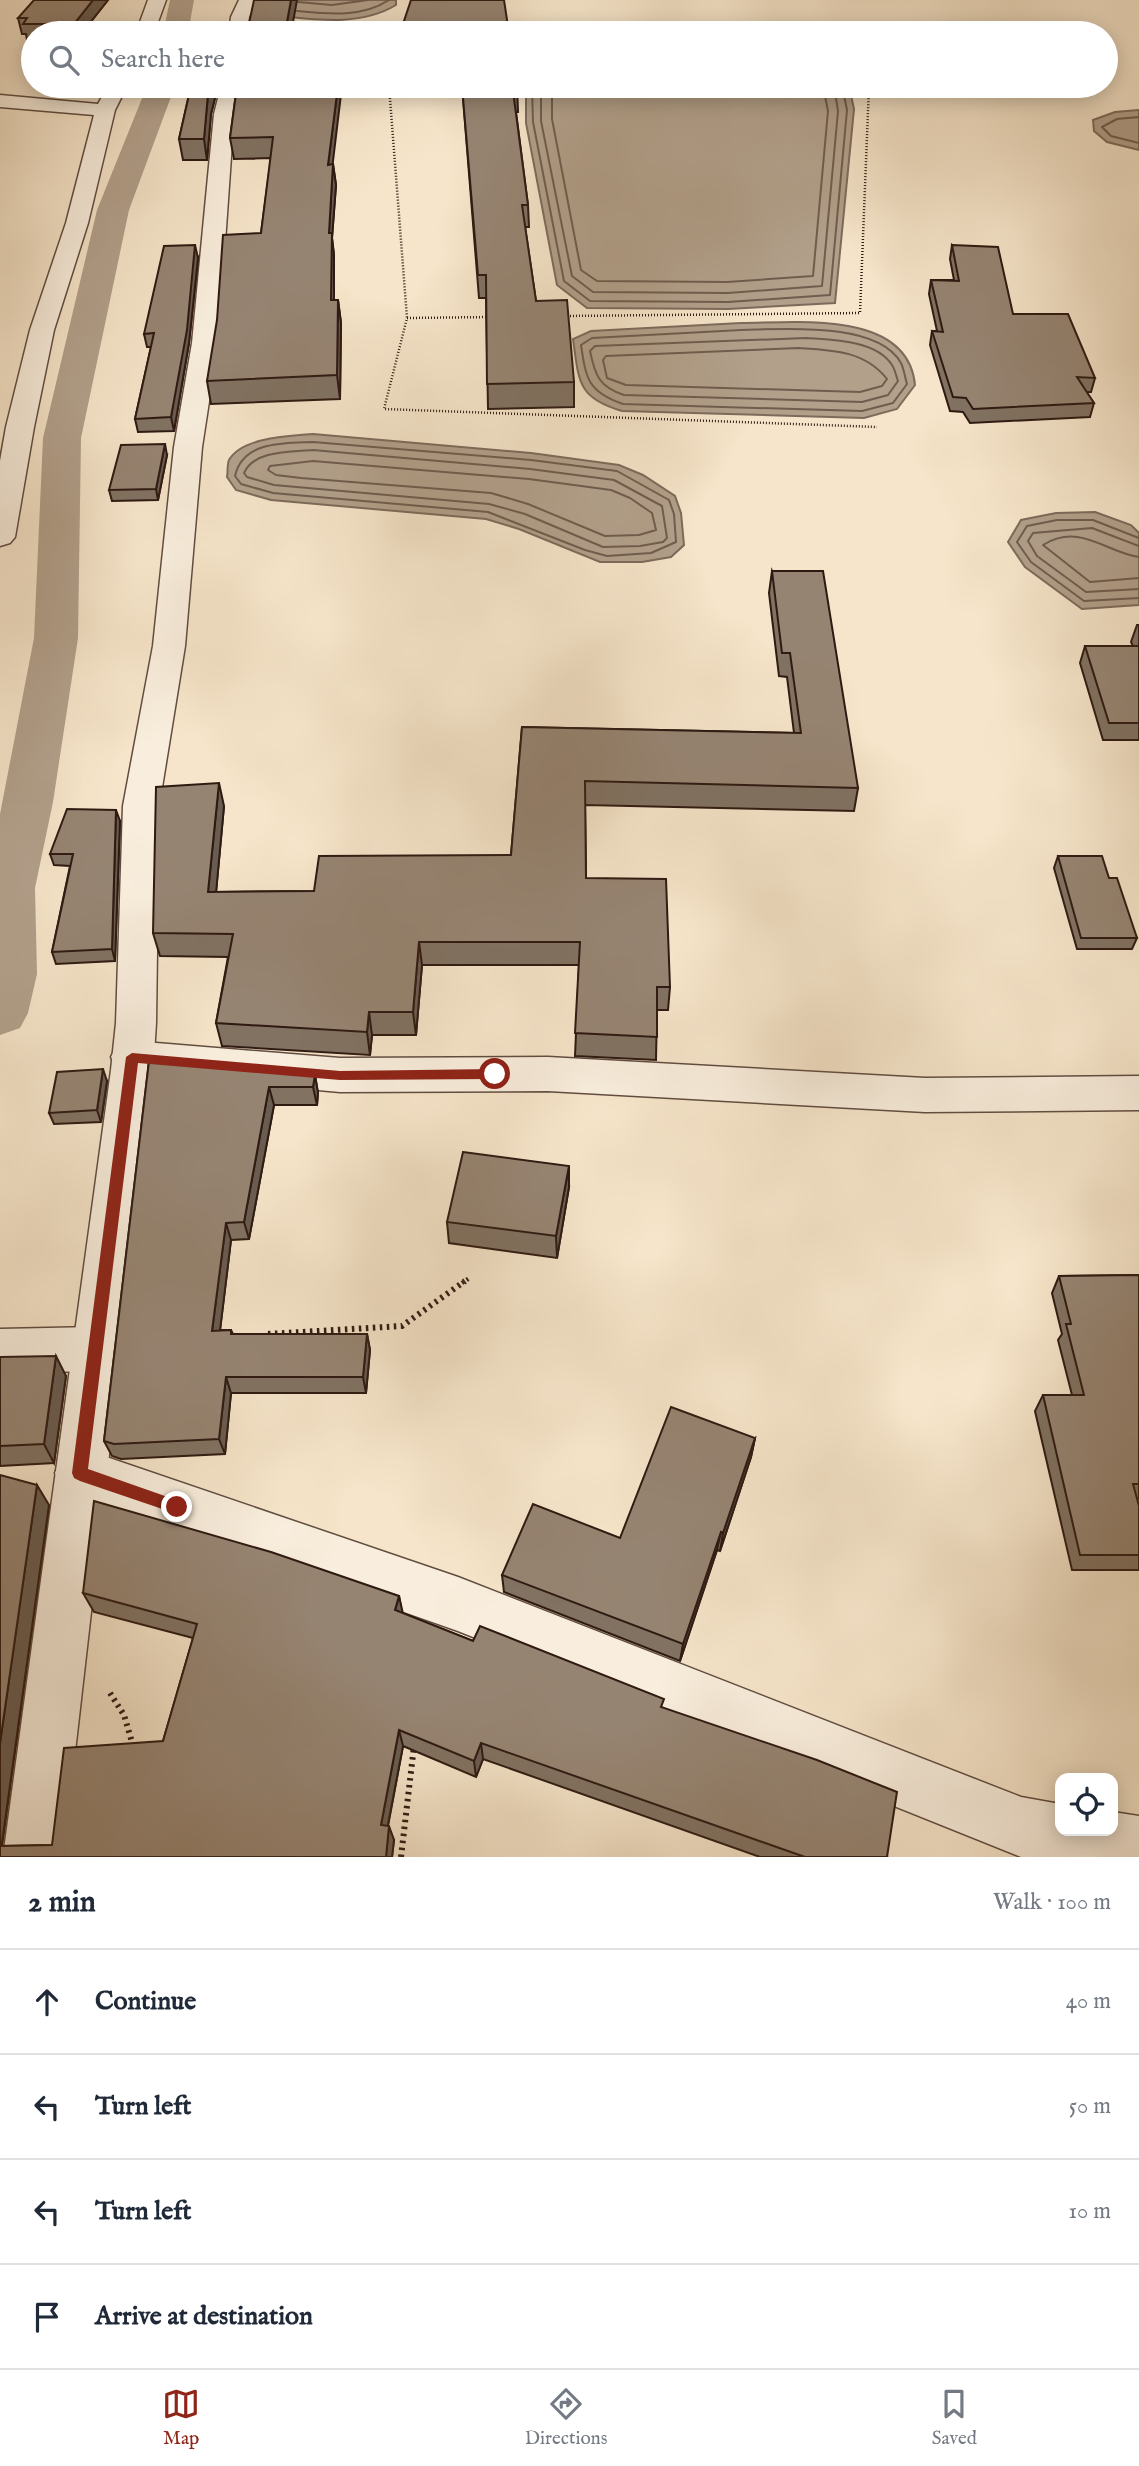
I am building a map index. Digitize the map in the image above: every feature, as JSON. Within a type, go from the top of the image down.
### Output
[{"type":"street","points":[[149,21],[157,0]]},
{"type":"street","points":[[240,21],[248,0]]},
{"type":"street","points":[[0,537],[20,427],[43,330],[77,223],[105,110],[111,98]]},
{"type":"street","points":[[33,1857],[136,1023],[141,806],[169,646],[188,447],[205,343],[227,98]]},
{"type":"street","points":[[0,101],[105,110]]},
{"type":"street","points":[[132,1057],[340,1076],[548,1074],[925,1095],[1139,1093]]},
{"type":"street","points":[[0,1352],[95,1349]]},
{"type":"street","points":[[80,1473],[447,1600],[1021,1827],[1139,1846]]},
{"type":"path","points":[[390,98],[407,318],[384,409],[877,426]]},
{"type":"path","points":[[558,316],[860,313],[869,98]]},
{"type":"path","points":[[407,318],[503,317]]},
{"type":"path","points":[[257,1335],[402,1326],[471,1277]]},
{"type":"path","points":[[54,1682],[111,1693],[124,1715],[136,1753]]},
{"type":"path","points":[[401,1857],[416,1738]]},
{"type":"water","points":[[278,0],[396,0],[396,5],[369,16],[325,20],[280,16]]},
{"type":"water","points":[[526,98],[852,98],[854,109],[835,303],[728,309],[587,308],[557,285],[526,123]]},
{"type":"water","points":[[1139,110],[1139,150],[1107,142],[1094,131],[1093,120],[1115,112]]},
{"type":"water","points":[[741,323],[818,323],[871,332],[892,343],[908,361],[915,385],[897,409],[864,418],[622,411],[607,406],[588,394],[579,377],[573,339],[591,331]]},
{"type":"water","points":[[313,434],[531,453],[619,465],[643,475],[675,496],[681,513],[684,545],[671,557],[642,562],[600,562],[519,529],[486,519],[271,500],[236,490],[227,477],[229,460],[235,452],[244,447],[267,439]]},
{"type":"water","points":[[1095,512],[1131,525],[1139,533],[1139,605],[1082,609],[1025,567],[1008,542],[1021,520],[1056,513]]},
{"type":"building","points":[[34,0],[93,0],[76,21],[25,21],[27,18],[18,18]]},
{"type":"building","points":[[254,0],[291,0],[287,21],[250,21]]},
{"type":"building","points":[[411,0],[504,0],[507,21],[404,21]]},
{"type":"building","points":[[188,98],[208,98],[204,139],[179,139]]},
{"type":"building","points":[[235,98],[336,98],[328,165],[333,164],[329,233],[332,233],[331,300],[338,300],[337,375],[207,381],[217,320],[223,235],[261,233],[273,137],[230,138]]},
{"type":"building","points":[[463,98],[514,98],[528,205],[522,205],[536,301],[567,300],[574,382],[487,384],[486,275],[478,275]]},
{"type":"building","points":[[195,245],[187,330],[171,417],[135,419],[154,333],[144,334],[164,246]]},
{"type":"building","points":[[952,245],[998,247],[1013,314],[1068,314],[1095,378],[1077,377],[1094,403],[973,409],[966,398],[953,397],[932,331],[943,332],[931,280],[959,281]]},
{"type":"building","points":[[165,444],[156,489],[109,490],[121,445]]},
{"type":"building","points":[[772,571],[823,571],[858,788],[585,781],[586,878],[666,879],[670,987],[657,987],[657,1037],[575,1033],[580,942],[419,942],[413,1012],[369,1012],[367,1032],[216,1023],[233,934],[153,933],[156,787],[219,783],[208,892],[314,891],[319,856],[511,855],[522,727],[801,733],[790,653],[782,653]]},
{"type":"building","points":[[1085,646],[1139,646],[1139,723],[1109,723]]},
{"type":"building","points":[[67,809],[116,810],[112,949],[52,952],[73,854],[50,854]]},
{"type":"building","points":[[1058,856],[1102,856],[1109,878],[1117,878],[1137,938],[1081,938]]},
{"type":"building","points":[[149,1061],[315,1075],[313,1087],[269,1087],[244,1222],[226,1223],[212,1331],[231,1330],[231,1334],[367,1334],[363,1377],[226,1377],[219,1439],[114,1444],[104,1441]]},
{"type":"building","points":[[103,1069],[97,1110],[49,1113],[57,1072]]},
{"type":"building","points":[[463,1152],[569,1166],[556,1236],[447,1222]]},
{"type":"building","points":[[1139,1275],[1139,1484],[1133,1484],[1139,1506],[1139,1555],[1080,1555],[1043,1395],[1084,1395],[1066,1324],[1071,1324],[1059,1276]]},
{"type":"building","points":[[56,1356],[44,1444],[0,1446],[0,1357]]},
{"type":"building","points":[[671,1407],[755,1438],[683,1644],[502,1575],[533,1504],[620,1538]]},
{"type":"building","points":[[0,1475],[37,1485],[0,1743]]},
{"type":"building","points":[[94,1501],[271,1552],[399,1596],[395,1610],[473,1641],[480,1626],[664,1699],[661,1707],[817,1760],[897,1792],[887,1857],[805,1857],[481,1743],[474,1761],[399,1730],[381,1825],[389,1826],[386,1857],[0,1857],[0,1846],[52,1845],[64,1748],[163,1741],[197,1624],[83,1593]]},
{"type":"waterway","points":[[178,21],[182,0]]},
{"type":"waterway","points":[[0,1013],[9,974],[9,888],[28,802],[56,638],[62,438],[113,210],[156,98]]},
{"type":"route","points":[[177,1507],[80,1473],[132,1057],[340,1076],[388,1073],[495,1074]]}]
